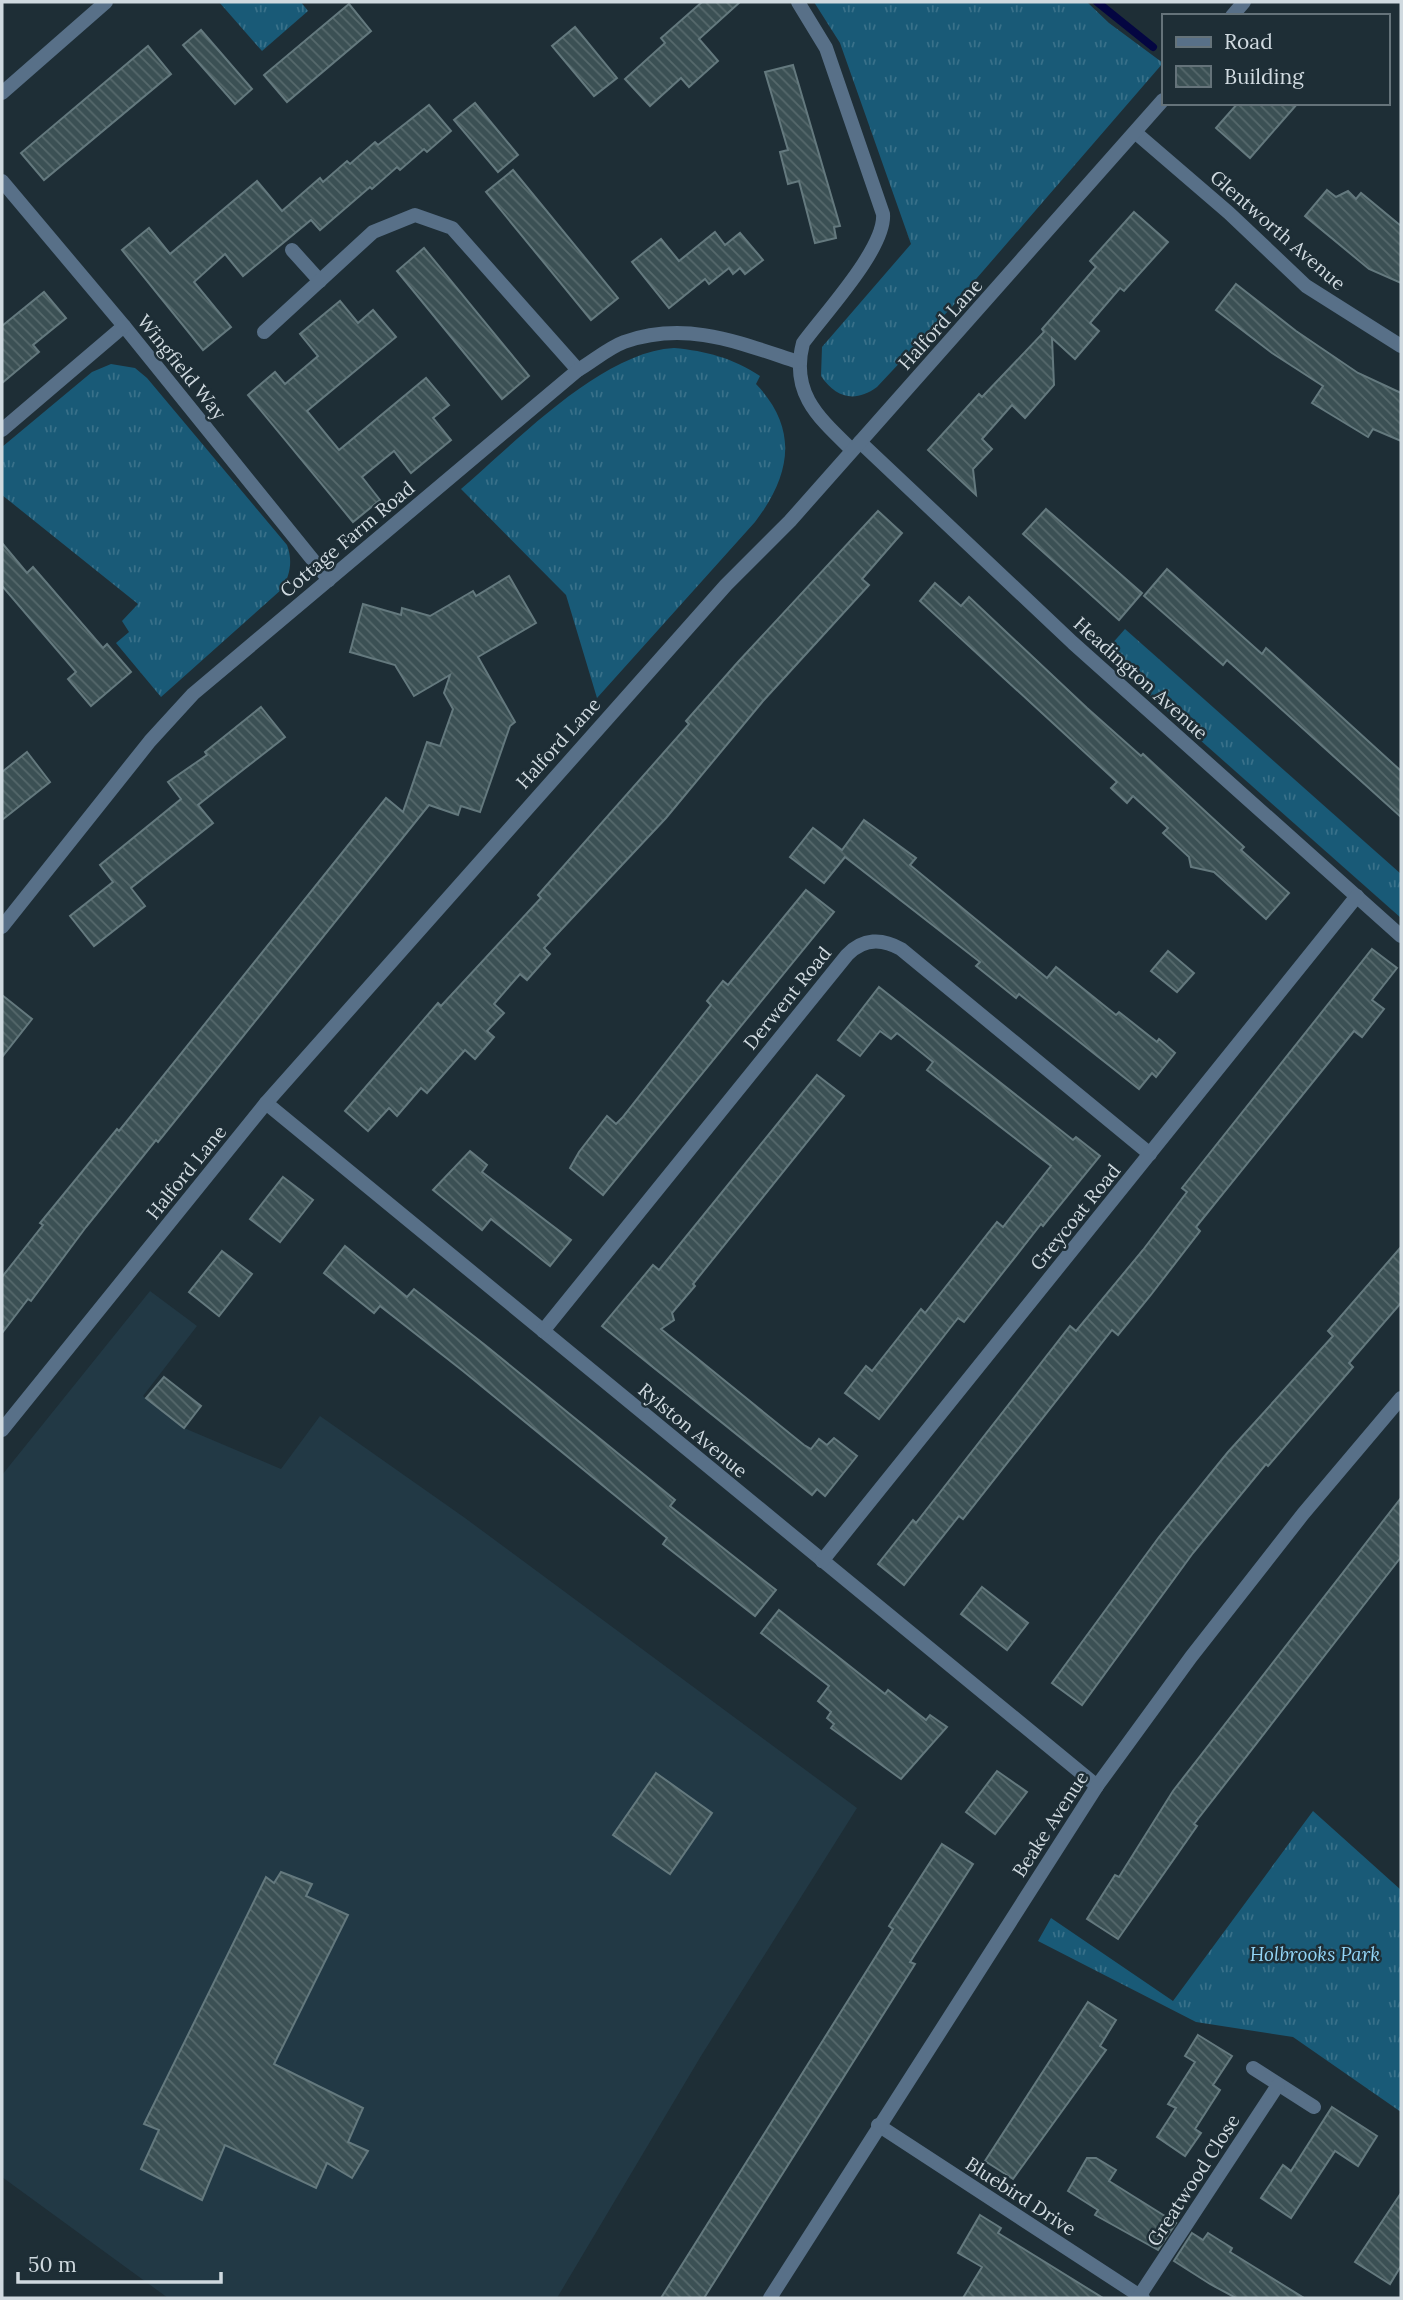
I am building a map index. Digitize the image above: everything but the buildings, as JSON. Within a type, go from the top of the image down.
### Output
[{"type":"street","points":[[2,93],[106,2]]},
{"type":"street","points":[[798,2],[826,48],[884,225],[877,245],[803,344],[798,362]]},
{"type":"street","name":"Halford Lane","points":[[2,1430],[266,1103],[605,720],[856,446],[1162,101]]},
{"type":"street","name":"Glentworth Avenue","points":[[1136,133],[1230,213],[1306,286],[1401,346]]},
{"type":"street","name":"Wingfield Way","points":[[2,181],[124,326],[329,580]]},
{"type":"street","points":[[264,332],[373,232],[415,215],[452,228],[578,370]]},
{"type":"street","points":[[292,250],[320,281]]},
{"type":"street","points":[[2,430],[124,326]]},
{"type":"street","name":"Cottage Farm Road","points":[[2,927],[171,718],[232,659],[578,370],[623,343],[664,333],[713,334],[798,362]]},
{"type":"street","name":"Headington Avenue","points":[[798,362],[797,373],[805,395],[856,446],[1401,936]]},
{"type":"street","name":"Greycoat Road","points":[[822,1561],[1357,896]]},
{"type":"street","name":"Derwent Road","points":[[543,1331],[847,955],[870,942],[885,941],[901,949],[1150,1154]]},
{"type":"street","name":"Rylston Avenue","points":[[266,1103],[1097,1786]]},
{"type":"street","name":"Beake Avenue","points":[[770,2298],[1097,1786],[1191,1657],[1295,1524],[1401,1398]]},
{"type":"street","points":[[1252,2068],[1314,2107]]},
{"type":"street","name":"Greatwood Close","points":[[1140,2298],[1278,2085]]},
{"type":"street","name":"Bluebird Drive","points":[[878,2125],[1140,2298]]},
{"type":"shaded area","points":[[150,1291],[197,1326],[143,1396],[184,1428],[281,1469],[320,1416],[465,1518],[857,1808],[701,2056],[557,2298],[168,2298],[2,2177],[2,1475]]},
{"type":"green space","points":[[219,2],[301,2],[308,11],[262,51]]},
{"type":"green space","points":[[814,2],[1087,2],[1109,23],[1162,62],[951,308],[877,387],[854,396],[846,396],[833,389],[821,376],[822,347],[911,244],[840,43]]},
{"type":"green space","points":[[674,348],[719,356],[760,376],[756,384],[770,401],[784,435],[782,470],[776,487],[755,522],[597,698],[566,595],[461,489],[533,425],[589,382],[646,353]]},
{"type":"green space","points":[[111,364],[135,368],[147,378],[287,545],[290,557],[289,573],[282,589],[161,697],[116,643],[129,632],[122,621],[138,604],[2,495],[2,447],[92,372]]},
{"type":"green space","points":[[1125,629],[1401,874],[1401,918],[1103,654]]},
{"type":"green space","name":"Holbrooks Park","points":[[1313,1811],[1401,1890],[1401,2112],[1293,2037],[1196,2022],[1038,1941],[1051,1918],[1173,2001]]},
{"type":"waterway","points":[[1097,2],[1153,47]]}]
